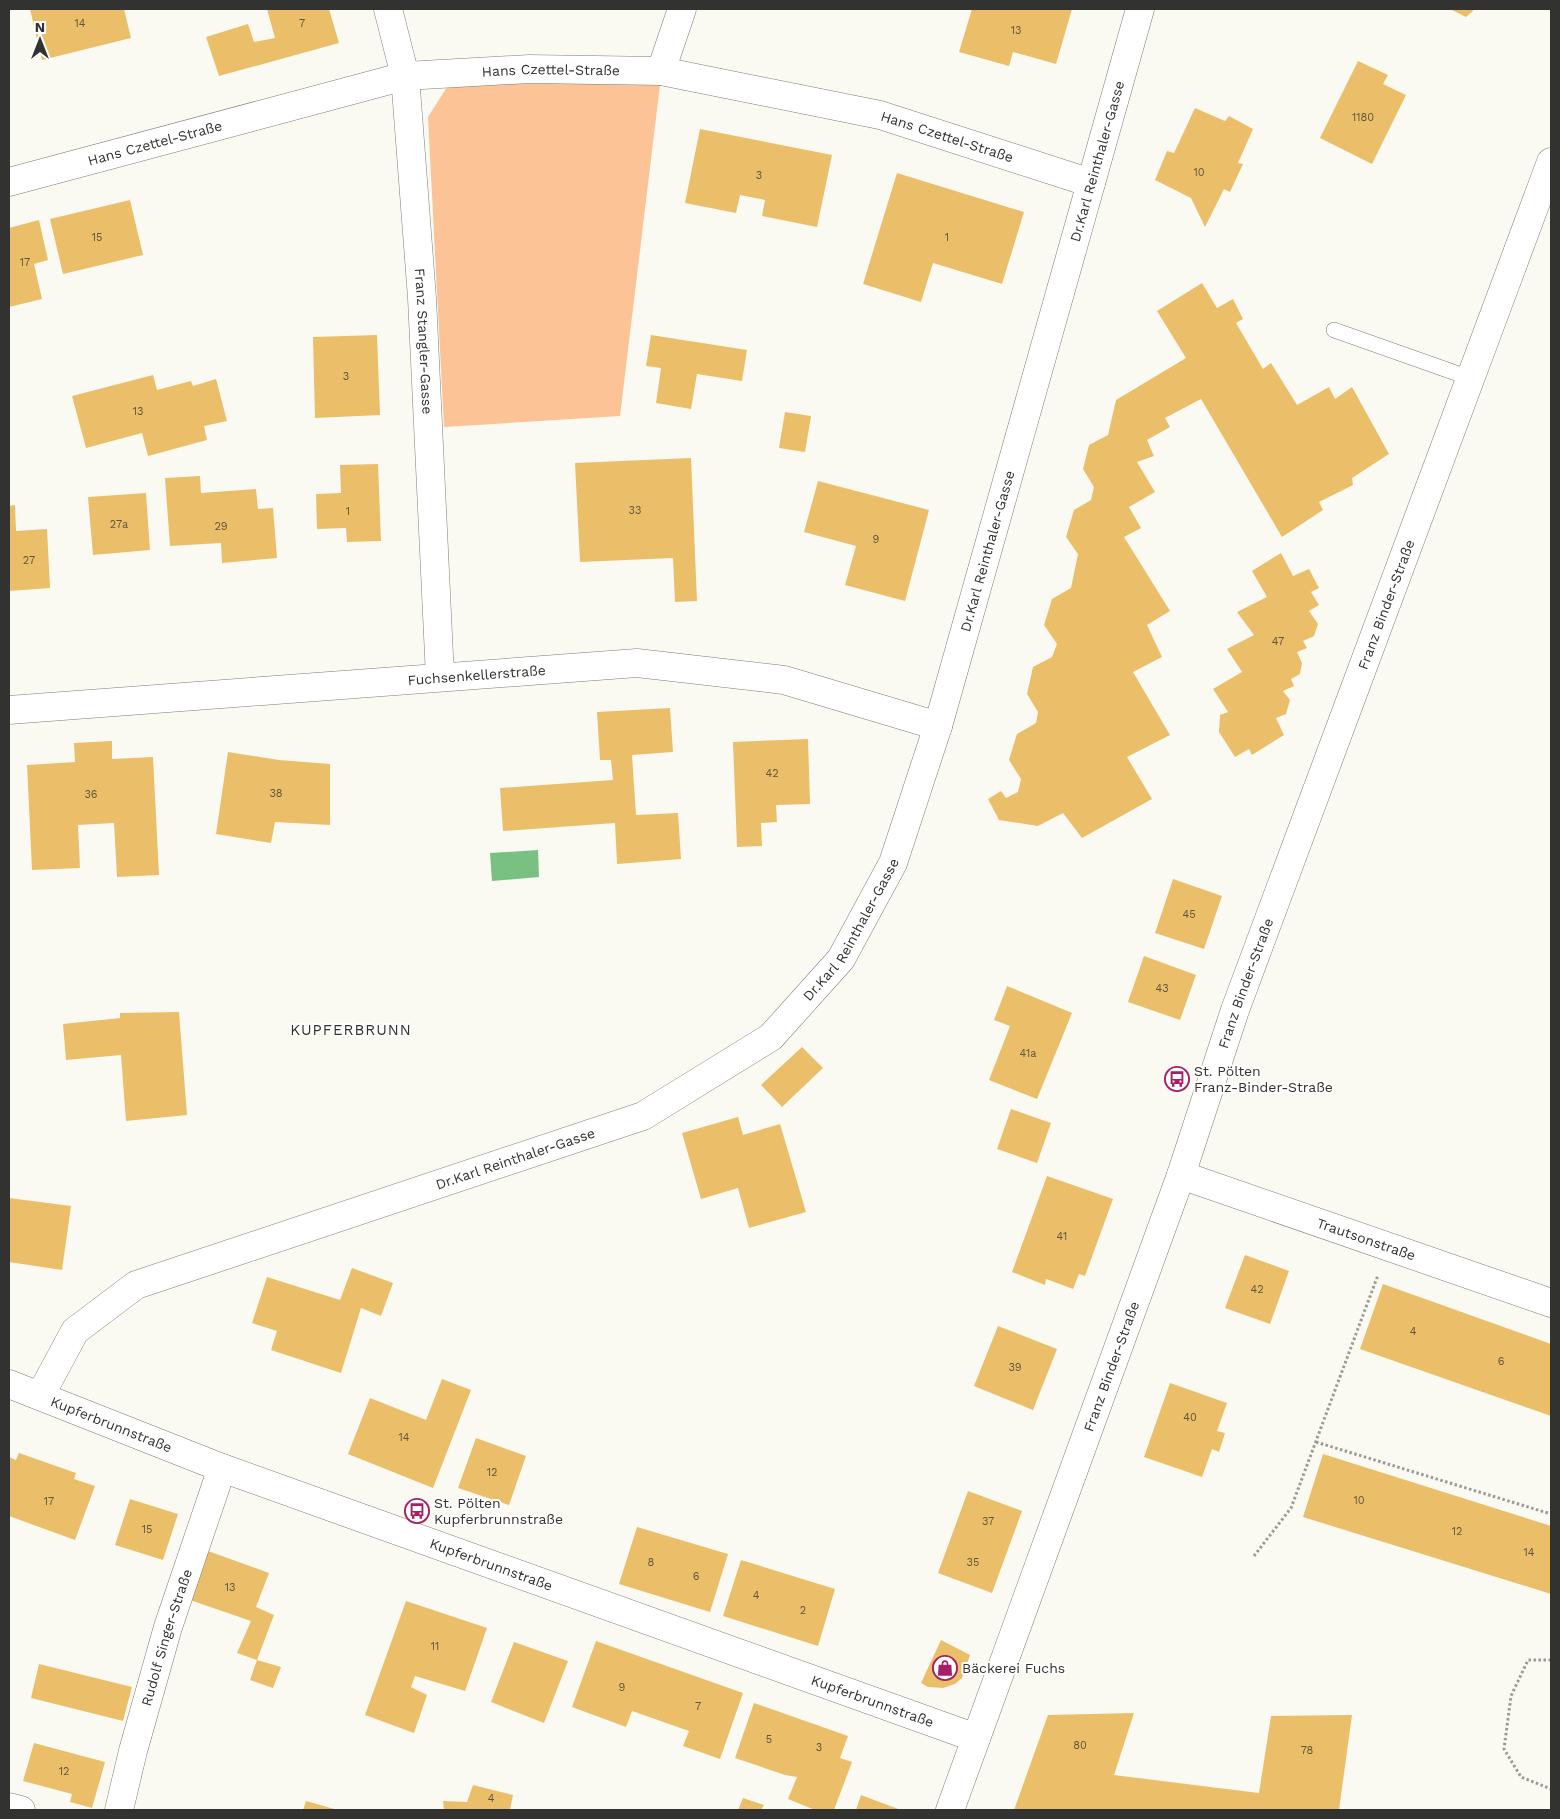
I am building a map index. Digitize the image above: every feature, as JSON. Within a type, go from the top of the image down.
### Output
[{"type":"street","name":"Franz Stangler-Gasse","points":[[388,9],[405,76],[422,298],[440,677]]},
{"type":"street","points":[[661,71],[682,9]]},
{"type":"street","name":"Dr.Karl Reinthaler-Gasse","points":[[40,1396],[75,1331],[136,1284],[644,1116],[771,1037],[841,959],[893,863],[938,726],[1140,9]]},
{"type":"street","name":"Hans Czettel-Straße","points":[[9,182],[405,76],[530,69],[661,71],[880,114],[1091,183]]},
{"type":"street","name":"Franz Binder-Straße","points":[[950,1810],[1181,1175],[1235,1010],[1551,162]]},
{"type":"street","name":"Fuchsenkellerstraße","points":[[9,710],[637,663],[784,680],[938,726]]},
{"type":"street","name":"Trautsonstraße","points":[[1181,1175],[1551,1303]]},
{"type":"street","name":"Kupferbrunnstraße","points":[[9,1384],[222,1468],[976,1738]]},
{"type":"street","name":"Rudolf Singer-Straße","points":[[120,1810],[133,1751],[168,1627],[222,1468]]},
{"type":"street","points":[[9,1807],[21,1810]]},
{"type":"lane","points":[[1334,330],[1470,378]]},
{"type":"path","points":[[1254,1556],[1291,1508],[1388,1247]]},
{"type":"path","points":[[1316,1442],[1551,1514]]},
{"type":"path","points":[[1551,1660],[1528,1660],[1511,1696],[1504,1749],[1521,1777],[1551,1789]]},
{"type":"shaded area","points":[[547,82],[660,85],[620,416],[444,427],[428,117],[447,87]]},
{"type":"shaded area","points":[[538,850],[539,877],[492,881],[490,853]]},
{"type":"building","points":[[30,9],[124,9],[131,38],[42,60]]},
{"type":"building","points":[[267,9],[329,9],[339,43],[219,76],[206,37],[248,24],[254,42],[275,38]]},
{"type":"building","points":[[972,9],[1072,9],[1056,64],[1013,52],[1009,66],[959,52]]},
{"type":"building","points":[[1450,9],[1475,9],[1466,17]]},
{"type":"building","points":[[1358,61],[1388,75],[1383,84],[1406,95],[1372,164],[1320,138]]},
{"type":"building","points":[[1195,108],[1225,121],[1229,116],[1253,129],[1238,163],[1243,164],[1230,192],[1224,189],[1205,227],[1191,198],[1155,180],[1167,151],[1174,153]]},
{"type":"building","points":[[700,129],[832,155],[817,227],[762,216],[765,200],[740,195],[736,213],[685,203]]},
{"type":"building","points":[[897,173],[1024,212],[1002,284],[933,263],[921,302],[863,284]]},
{"type":"building","points":[[130,200],[143,255],[63,274],[50,219]]},
{"type":"building","points":[[39,220],[48,260],[34,264],[42,299],[9,307],[9,228]]},
{"type":"building","points":[[1202,283],[1217,308],[1233,299],[1243,319],[1236,323],[1263,369],[1271,363],[1297,405],[1329,387],[1335,399],[1352,387],[1389,454],[1352,478],[1353,485],[1319,502],[1323,510],[1282,537],[1201,399],[1165,418],[1170,427],[1147,440],[1154,456],[1137,462],[1155,492],[1129,507],[1141,528],[1124,537],[1170,611],[1147,625],[1162,657],[1133,672],[1170,735],[1127,757],[1152,799],[1082,838],[1063,813],[1038,826],[999,820],[988,799],[1001,791],[1006,798],[1018,792],[1021,779],[1009,760],[1017,734],[1036,723],[1038,712],[1027,694],[1033,667],[1052,657],[1057,644],[1044,625],[1052,599],[1071,588],[1078,554],[1066,537],[1074,510],[1091,500],[1094,487],[1083,469],[1089,445],[1108,435],[1116,400],[1186,358],[1157,311]]},
{"type":"building","points":[[377,335],[380,415],[315,418],[313,337]]},
{"type":"building","points":[[651,335],[747,350],[742,381],[697,374],[691,409],[656,403],[661,368],[646,366]]},
{"type":"building","points":[[153,375],[157,390],[191,381],[193,386],[216,379],[227,421],[204,426],[207,440],[148,456],[142,433],[86,448],[72,396]]},
{"type":"building","points":[[785,412],[811,416],[805,452],[779,448]]},
{"type":"building","points":[[691,458],[697,601],[675,602],[673,558],[580,562],[575,463]]},
{"type":"building","points":[[378,464],[381,541],[347,542],[346,528],[317,529],[316,494],[341,493],[340,465]]},
{"type":"building","points":[[200,476],[201,493],[256,489],[258,509],[273,508],[277,558],[222,563],[221,543],[170,546],[165,478]]},
{"type":"building","points":[[818,481],[929,510],[905,601],[845,585],[856,546],[804,532]]},
{"type":"building","points":[[146,493],[150,550],[93,555],[88,497]]},
{"type":"building","points":[[15,505],[16,531],[47,529],[50,588],[9,591],[9,506]]},
{"type":"building","points":[[1281,553],[1293,576],[1309,569],[1319,588],[1311,592],[1319,605],[1309,611],[1318,624],[1314,636],[1303,641],[1307,648],[1297,652],[1302,663],[1300,674],[1291,679],[1294,686],[1283,691],[1290,700],[1286,714],[1276,718],[1284,735],[1252,755],[1249,749],[1235,757],[1219,732],[1220,715],[1228,712],[1213,689],[1242,672],[1227,649],[1254,635],[1237,612],[1267,597],[1252,571]]},
{"type":"building","points":[[670,708],[673,752],[632,755],[636,815],[678,813],[681,859],[617,864],[615,823],[503,831],[500,788],[613,780],[611,760],[600,760],[597,712]]},
{"type":"building","points":[[808,739],[810,804],[776,805],[777,822],[761,823],[762,846],[737,847],[733,742]]},
{"type":"building","points":[[112,741],[112,759],[153,757],[159,875],[117,877],[114,823],[78,825],[80,868],[32,870],[27,765],[75,762],[74,743]]},
{"type":"building","points":[[228,752],[279,760],[330,764],[330,825],[275,822],[271,843],[216,834]]},
{"type":"building","points":[[1173,879],[1222,896],[1204,949],[1155,933]]},
{"type":"building","points":[[1144,956],[1196,975],[1180,1020],[1128,1002]]},
{"type":"building","points":[[1007,986],[1072,1013],[1037,1099],[989,1080],[1010,1026],[994,1020]]},
{"type":"building","points":[[179,1012],[187,1115],[126,1121],[121,1055],[66,1060],[63,1024],[120,1018],[120,1013]]},
{"type":"building","points":[[802,1047],[823,1068],[782,1107],[761,1085]]},
{"type":"building","points":[[1011,1109],[1051,1123],[1037,1163],[997,1149]]},
{"type":"building","points":[[738,1117],[743,1135],[780,1124],[806,1212],[749,1228],[738,1188],[701,1199],[682,1133]]},
{"type":"building","points":[[1047,1176],[1113,1199],[1085,1276],[1079,1274],[1073,1289],[1046,1279],[1045,1285],[1012,1272]]},
{"type":"building","points":[[9,1198],[71,1206],[62,1270],[9,1262]]},
{"type":"building","points":[[1245,1255],[1289,1271],[1270,1324],[1225,1308]]},
{"type":"building","points":[[352,1268],[393,1283],[381,1316],[361,1308],[341,1373],[271,1350],[277,1331],[252,1323],[267,1277],[340,1300]]},
{"type":"building","points":[[1383,1284],[1551,1344],[1551,1416],[1360,1349]]},
{"type":"building","points":[[998,1326],[1057,1349],[1033,1410],[974,1386]]},
{"type":"building","points":[[442,1379],[471,1390],[433,1488],[348,1454],[370,1398],[426,1420]]},
{"type":"building","points":[[1170,1383],[1227,1403],[1217,1431],[1225,1433],[1219,1452],[1212,1449],[1202,1477],[1144,1457]]},
{"type":"building","points":[[476,1438],[526,1456],[509,1505],[458,1488]]},
{"type":"building","points":[[19,1453],[76,1473],[74,1479],[95,1486],[75,1540],[9,1516],[9,1457],[16,1460]]},
{"type":"building","points":[[1323,1454],[1551,1526],[1551,1594],[1303,1517]]},
{"type":"building","points":[[968,1491],[1022,1511],[992,1593],[938,1573]]},
{"type":"building","points":[[130,1499],[178,1514],[163,1560],[115,1545]]},
{"type":"building","points":[[637,1527],[728,1554],[710,1612],[619,1584]]},
{"type":"building","points":[[208,1551],[269,1573],[256,1607],[274,1615],[257,1660],[237,1653],[251,1621],[190,1600]]},
{"type":"building","points":[[741,1560],[835,1589],[818,1646],[723,1616]]},
{"type":"building","points":[[406,1601],[487,1628],[465,1691],[415,1676],[411,1687],[427,1695],[414,1733],[365,1715]]},
{"type":"building","points":[[941,1640],[970,1655],[962,1678],[955,1684],[943,1688],[928,1687],[921,1683]]},
{"type":"building","points":[[596,1641],[743,1693],[720,1759],[683,1746],[689,1731],[632,1711],[626,1727],[572,1707]]},
{"type":"building","points":[[514,1642],[568,1661],[544,1723],[491,1702]]},
{"type":"building","points":[[257,1660],[281,1667],[273,1688],[250,1680]]},
{"type":"building","points":[[39,1664],[132,1687],[123,1721],[31,1698]]},
{"type":"building","points":[[754,1703],[848,1736],[840,1758],[852,1762],[834,1810],[815,1810],[788,1799],[797,1777],[785,1775],[735,1758]]},
{"type":"building","points":[[1134,1713],[1114,1775],[1259,1793],[1271,1716],[1352,1715],[1339,1810],[1014,1810],[1048,1715]]},
{"type":"building","points":[[34,1743],[105,1762],[92,1808],[70,1802],[72,1794],[23,1781]]},
{"type":"building","points":[[473,1785],[513,1795],[510,1810],[444,1810],[443,1801],[467,1802]]},
{"type":"building","points":[[861,1795],[901,1810],[856,1810]]},
{"type":"building","points":[[743,1798],[764,1805],[761,1810],[738,1810]]},
{"type":"building","points":[[306,1801],[338,1810],[303,1810]]},
{"type":"place","name":"St. Pölten Franz-Binder-Straße","points":[[1177,1079]]},
{"type":"place","name":"St. Pölten Kupferbrunnstraße","points":[[417,1511]]},
{"type":"place","name":"Bäckerei Fuchs","points":[[945,1668]]},
{"type":"district","name":"KUPFERBRUNN","points":[[351,1030]]}]
